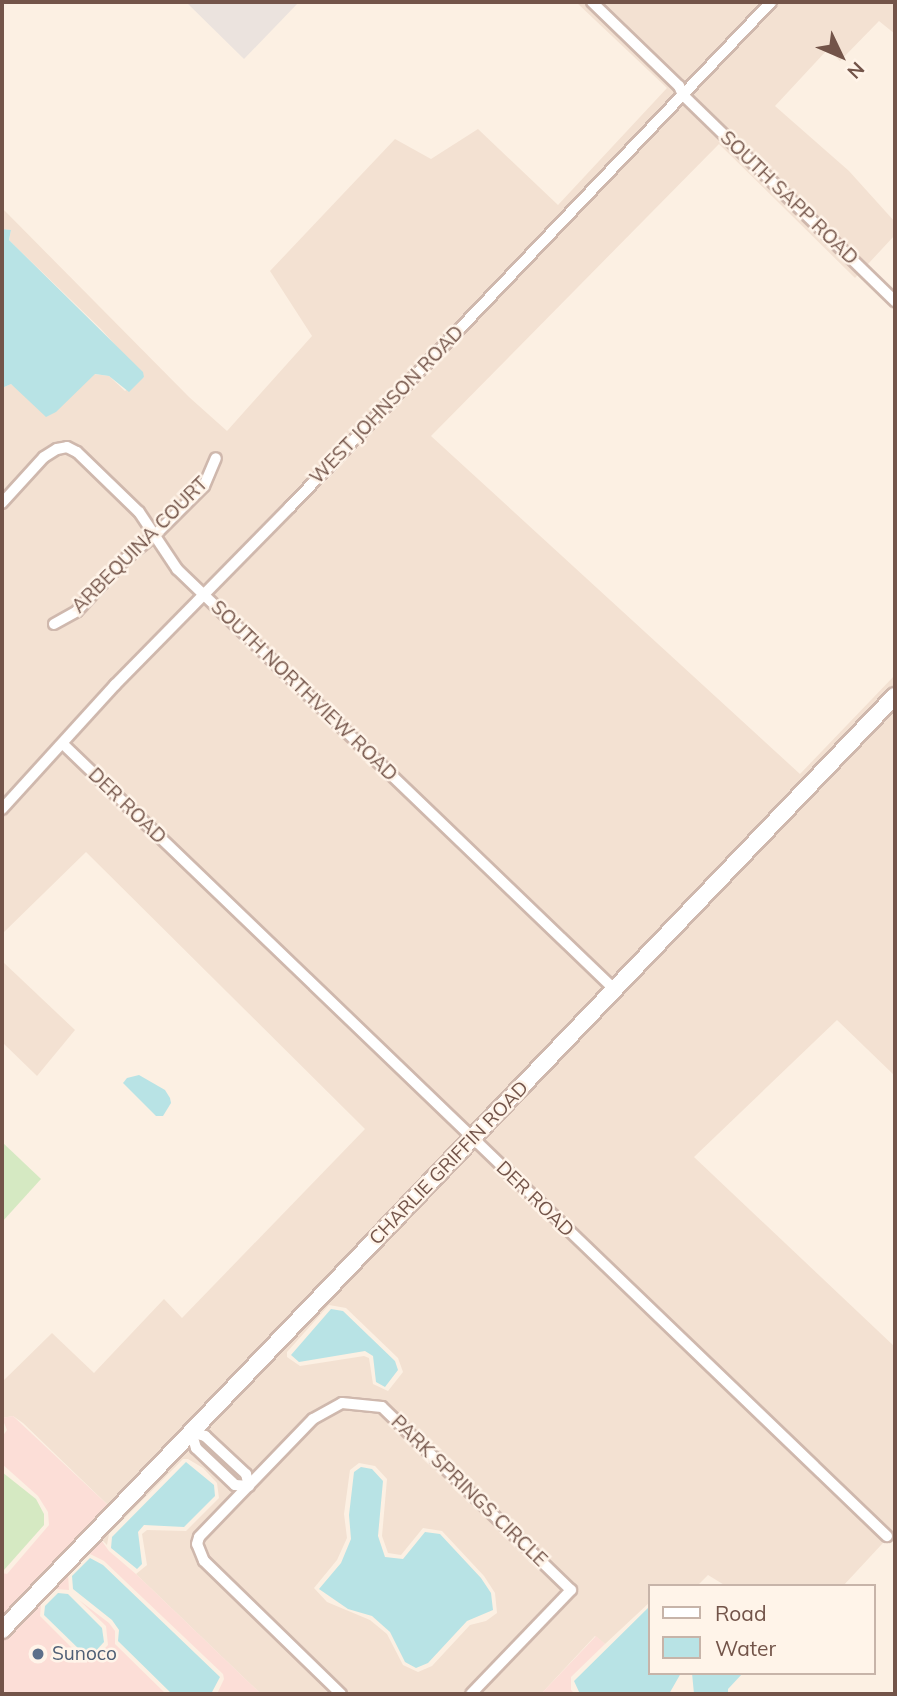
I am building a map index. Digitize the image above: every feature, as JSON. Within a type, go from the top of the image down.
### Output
[{"type":"street","name":"SOUTH SAPP ROAD","points":[[592,2],[679,86],[683,95],[895,301]]},
{"type":"street","name":"WEST JOHNSON ROAD","points":[[2,808],[6,796],[63,744],[202,594],[290,507],[771,2]]},
{"type":"street","name":"SOUTH NORTHVIEW ROAD","points":[[2,503],[44,457],[57,449],[67,447],[89,463],[139,512],[177,569],[614,989]]},
{"type":"street","name":"ARBEQUINA COURT","points":[[54,624],[76,611],[124,560],[155,535],[204,486],[216,458]]},
{"type":"street","name":"CHARLIE GRIFFIN ROAD","points":[[2,1630],[895,696]]},
{"type":"street","name":"DER ROAD","points":[[63,744],[887,1536]]},
{"type":"street","name":"PARK SPRINGS CIRCLE","points":[[341,1694],[204,1561],[197,1544],[199,1537],[313,1419],[342,1403],[382,1407],[571,1590],[471,1694]]},
{"type":"street","points":[[191,1432],[205,1436],[246,1474],[249,1486]]},
{"type":"shaded area","points":[[186,2],[299,2],[244,59]]},
{"type":"shaded area","points":[[576,2],[895,2],[895,34],[879,21],[840,61],[828,49],[775,106],[849,171],[895,222],[895,235],[855,278],[719,144],[431,436],[800,774],[895,675],[895,688],[111,1508],[23,1423],[13,1416],[2,1418],[2,1382],[52,1333],[94,1373],[164,1299],[182,1318],[365,1129],[86,852],[2,934],[2,388],[11,384],[49,413],[94,374],[109,376],[125,391],[144,377],[101,329],[9,240],[11,230],[2,229],[2,208],[189,397],[227,431],[312,336],[270,271],[395,139],[431,159],[478,129],[558,205],[667,88]]},
{"type":"shaded area","points":[[895,704],[895,1076],[837,1020],[694,1157],[895,1347],[895,1530],[845,1584],[723,1584],[708,1575],[699,1584],[648,1584],[648,1604],[605,1644],[595,1636],[541,1694],[261,1694],[136,1574],[147,1565],[142,1534],[147,1530],[186,1531],[219,1498],[217,1483],[203,1468],[183,1459],[109,1534],[107,1545],[99,1537]],"holes":[[[329,1305],[346,1308],[398,1358],[403,1372],[388,1391],[373,1384],[369,1358],[364,1356],[300,1366],[287,1357],[287,1352]],[[359,1463],[375,1466],[387,1479],[382,1536],[388,1553],[401,1555],[423,1528],[442,1531],[484,1576],[495,1593],[497,1613],[486,1621],[470,1625],[432,1666],[418,1672],[403,1665],[387,1634],[370,1620],[327,1602],[314,1588],[337,1560],[347,1538],[344,1514],[350,1470]]]},
{"type":"shaded area","points":[[2,961],[75,1030],[37,1076],[2,1042]]},
{"type":"shaded area","points":[[13,1416],[111,1508],[2,1622],[2,1573],[7,1574],[49,1525],[48,1512],[38,1496],[2,1464],[2,1437],[7,1430],[2,1418]]},
{"type":"shaded area","points":[[99,1537],[109,1551],[261,1694],[217,1694],[224,1679],[223,1674],[104,1561],[90,1554],[68,1573],[69,1590],[55,1589],[41,1604],[40,1616],[80,1656],[94,1659],[108,1645],[106,1626],[79,1600],[109,1623],[115,1631],[115,1644],[166,1694],[2,1694],[2,1637]]},
{"type":"shaded area","points":[[596,1636],[605,1644],[571,1677],[571,1690],[575,1694],[541,1694]]},
{"type":"green space","points":[[2,1142],[41,1179],[2,1222]]},
{"type":"green space","points":[[2,1472],[36,1499],[44,1514],[44,1525],[4,1570],[2,1567]]},
{"type":"water","points":[[2,229],[11,230],[9,240],[143,372],[144,377],[129,392],[109,376],[95,374],[56,412],[46,417],[11,384],[2,388]]},
{"type":"water","points":[[139,1075],[165,1090],[170,1098],[171,1103],[163,1116],[156,1116],[123,1083],[127,1078]]},
{"type":"water","points":[[331,1309],[343,1311],[395,1361],[398,1370],[385,1387],[376,1382],[373,1356],[365,1351],[299,1362],[291,1355]]},
{"type":"water","points":[[186,1462],[214,1485],[215,1496],[184,1527],[144,1525],[138,1532],[142,1564],[137,1569],[111,1548],[112,1537]]},
{"type":"water","points":[[361,1467],[372,1469],[383,1481],[378,1536],[385,1557],[403,1559],[425,1532],[440,1534],[481,1578],[491,1593],[493,1610],[467,1621],[428,1663],[416,1668],[405,1662],[390,1632],[372,1616],[348,1609],[319,1589],[341,1563],[351,1539],[349,1515],[354,1472]]},
{"type":"water","points":[[90,1558],[103,1565],[220,1677],[211,1694],[172,1694],[118,1641],[119,1630],[112,1620],[73,1589],[72,1576]]},
{"type":"water","points":[[58,1593],[68,1594],[102,1628],[104,1642],[92,1655],[82,1652],[44,1615],[45,1606]]},
{"type":"water","points":[[648,1608],[648,1675],[680,1675],[669,1694],[580,1694],[574,1681]]},
{"type":"water","points":[[692,1675],[741,1675],[728,1689],[728,1694],[694,1694]]},
{"type":"place","name":"Sunoco","points":[[38,1654]]}]
